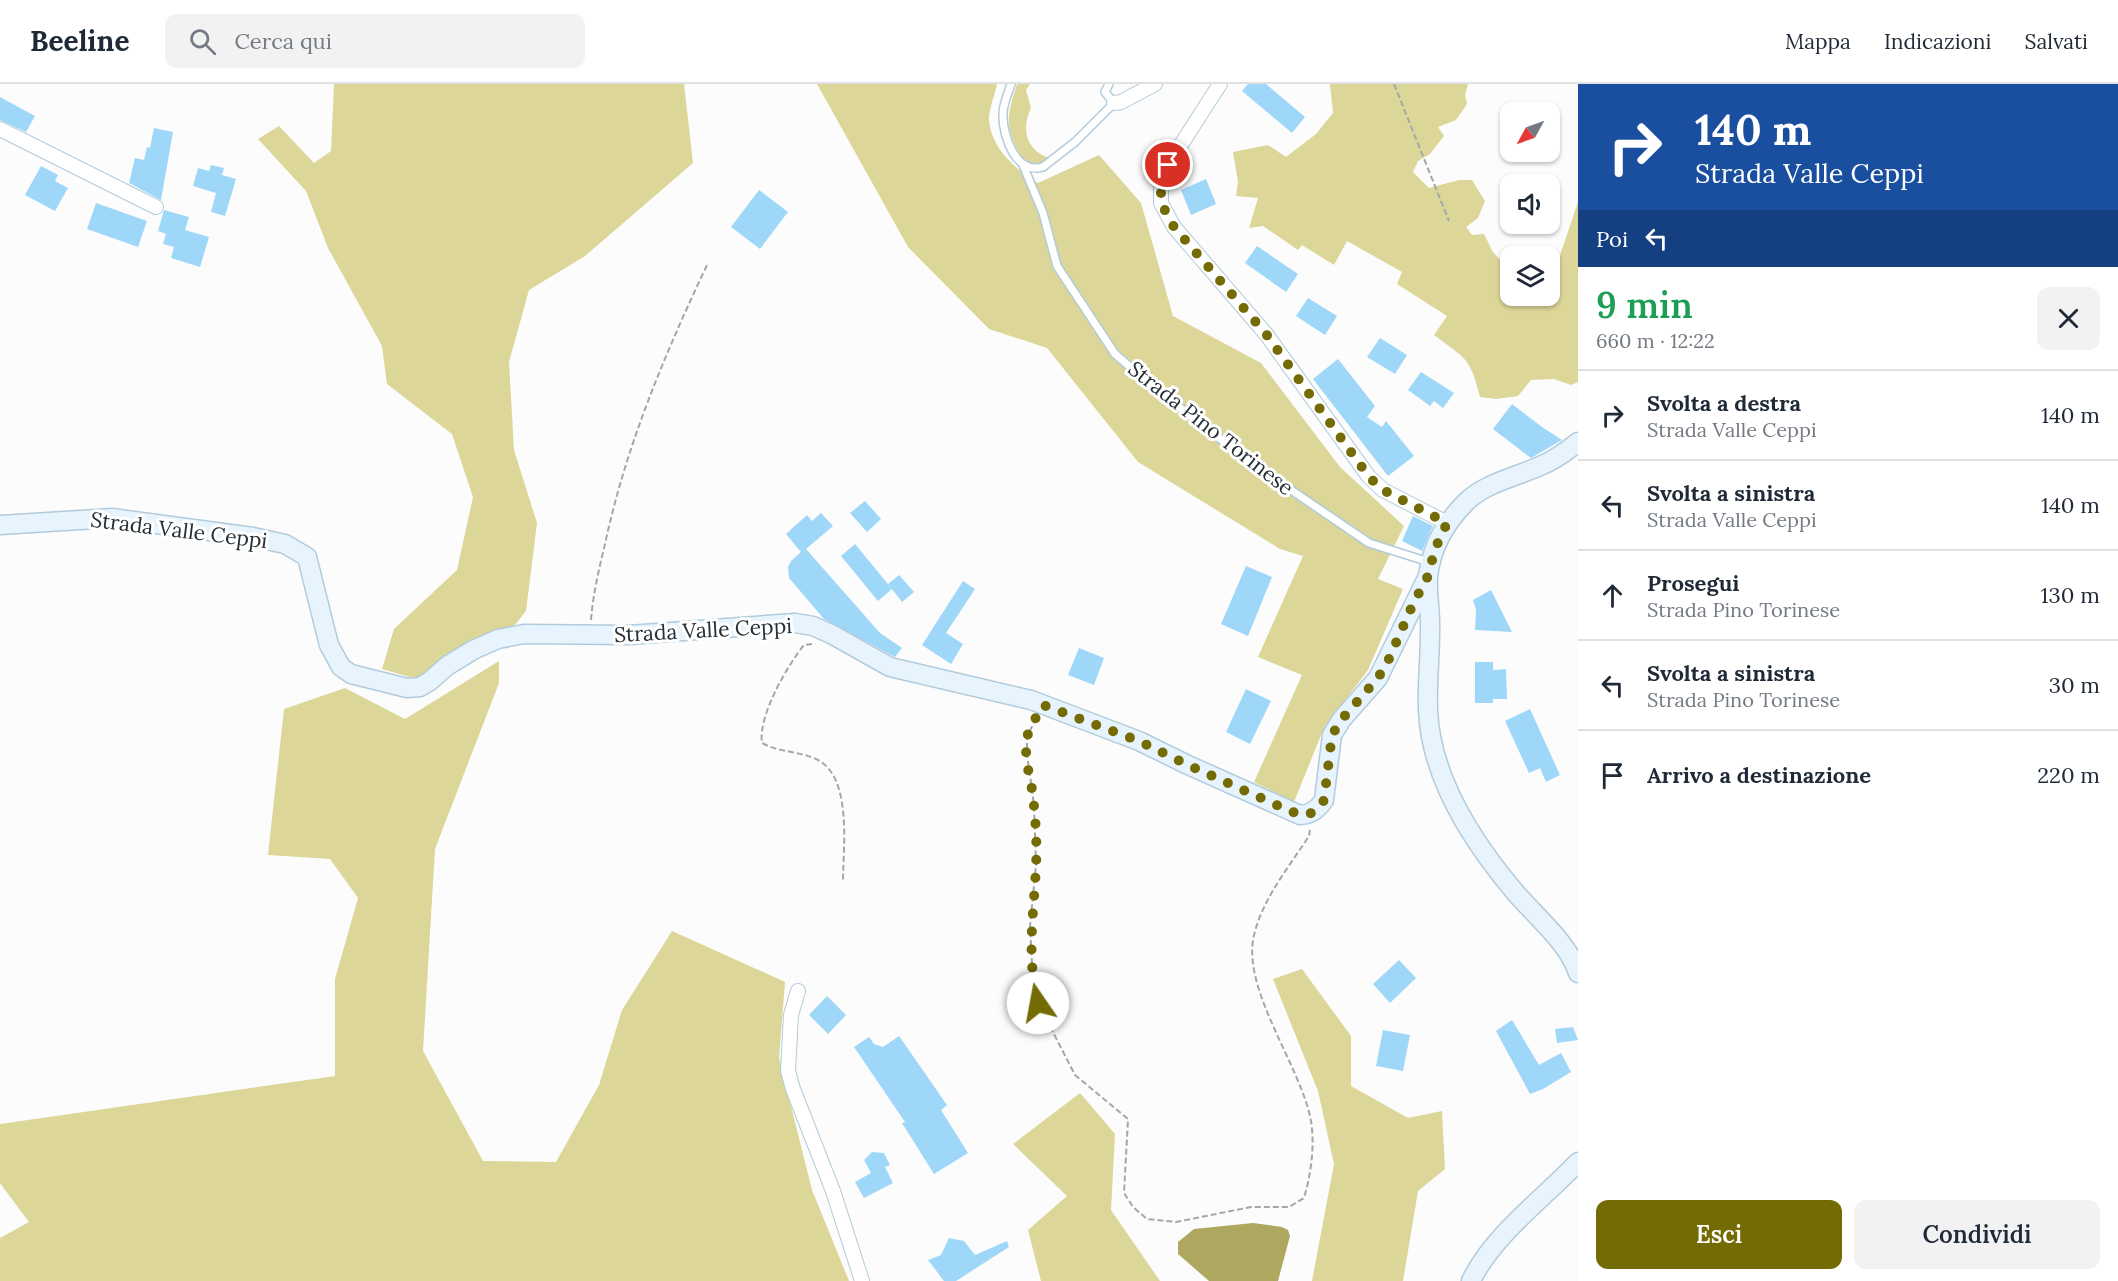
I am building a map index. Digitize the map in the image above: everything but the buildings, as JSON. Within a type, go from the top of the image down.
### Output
[{"type":"street","points":[[1114,103],[1121,102],[1155,84]]},
{"type":"street","points":[[1220,84],[1168,165],[1161,184],[1161,203],[1174,227],[1266,334],[1369,477],[1383,490],[1447,523]]},
{"type":"street","points":[[0,129],[156,207]]},
{"type":"street","points":[[1314,811],[1324,800],[1332,735],[1342,719],[1378,678],[1430,570],[1435,549],[1447,523],[1469,499],[1505,479],[1541,466],[1578,444]]},
{"type":"street","name":"Strada Valle Ceppi","points":[[0,525],[112,518],[253,537],[285,544],[307,556],[329,645],[340,667],[351,674],[407,688],[420,687],[447,666],[498,639],[524,634],[629,636],[795,623],[813,626],[891,667],[1043,705],[1139,741],[1292,812],[1308,815],[1314,811]]},
{"type":"street","points":[[1430,570],[1431,630],[1428,710],[1432,743],[1446,783],[1465,821],[1499,872],[1557,940],[1576,966],[1578,973]]},
{"type":"street","points":[[798,991],[791,1015],[788,1071],[833,1191],[862,1281]]},
{"type":"street","points":[[1471,1281],[1476,1270],[1501,1239],[1578,1162]]},
{"type":"lane","name":"Strada Pino Torinese","points":[[1011,84],[1002,114],[1005,132],[1014,154],[1023,165],[1043,213],[1057,266],[1115,354],[1157,390],[1250,462],[1368,543],[1430,570]]},
{"type":"lane","points":[[1023,165],[1037,169],[1043,167],[1075,142],[1114,103],[1106,92],[1109,84]]},
{"type":"path","points":[[1394,84],[1449,221]]},
{"type":"path","points":[[590,635],[593,600],[613,507],[635,437],[665,353],[707,266]]},
{"type":"path","points":[[819,642],[804,645],[793,659],[773,700],[761,735],[762,743],[770,748],[795,751],[819,760],[834,778],[844,804],[843,881]]},
{"type":"path","points":[[1043,705],[1027,736],[1027,754],[1034,805],[1036,865],[1030,926],[1033,983],[1038,1003],[1075,1075],[1128,1119],[1124,1193],[1133,1207],[1147,1219],[1176,1222],[1251,1207],[1289,1207],[1305,1198],[1311,1172],[1311,1122],[1299,1085],[1254,977],[1252,957],[1253,937],[1262,909],[1309,836],[1314,811]]},
{"type":"shaded area","points":[[334,84],[684,84],[693,163],[585,256],[529,290],[509,362],[514,450],[537,523],[526,611],[515,625],[458,652],[420,680],[382,669],[394,629],[457,570],[473,497],[452,434],[387,384],[382,346],[328,248],[306,191],[258,139],[279,126],[314,163],[331,151]]},
{"type":"shaded area","points":[[817,84],[997,84],[989,117],[991,131],[1006,158],[1030,178],[1038,183],[1099,155],[1141,203],[1173,316],[1261,363],[1340,467],[1404,526],[1378,579],[1403,589],[1368,670],[1324,728],[1294,802],[1254,782],[1302,675],[1258,657],[1303,556],[1280,549],[1138,462],[1047,348],[989,329],[908,247]]},
{"type":"shaded area","points":[[1017,84],[1030,84],[1026,90],[1031,108],[1026,131],[1035,150],[1049,158],[1039,165],[1024,161],[1010,132],[1009,115]]},
{"type":"shaded area","points":[[1330,84],[1468,84],[1465,95],[1467,104],[1456,120],[1438,127],[1444,136],[1430,154],[1418,161],[1413,172],[1429,188],[1459,180],[1472,180],[1485,201],[1478,218],[1466,227],[1472,235],[1484,234],[1493,252],[1500,260],[1500,306],[1560,306],[1560,255],[1578,202],[1578,382],[1571,385],[1554,379],[1531,380],[1518,396],[1496,399],[1480,397],[1473,374],[1465,360],[1434,335],[1447,316],[1397,284],[1402,272],[1347,241],[1334,265],[1302,245],[1298,250],[1263,226],[1249,228],[1258,198],[1236,196],[1238,182],[1233,152],[1268,145],[1286,157],[1316,134],[1333,113]]},
{"type":"shaded area","points":[[499,661],[499,683],[435,849],[423,1051],[483,1161],[556,1162],[599,1085],[622,1010],[672,931],[785,982],[779,1058],[812,1190],[849,1281],[0,1281],[0,1238],[29,1222],[0,1183],[0,1124],[335,1076],[335,979],[358,898],[330,859],[268,855],[284,709],[345,688],[405,719]]},
{"type":"shaded area","points":[[1302,969],[1351,1036],[1351,1086],[1408,1118],[1442,1111],[1445,1169],[1418,1191],[1403,1281],[1312,1281],[1334,1164],[1318,1091],[1273,979]]},
{"type":"shaded area","points":[[1080,1093],[1115,1134],[1111,1210],[1160,1281],[1041,1281],[1028,1230],[1067,1196],[1013,1144]]},
{"type":"shaded area","points":[[1253,1223],[1288,1230],[1290,1236],[1278,1281],[1209,1281],[1178,1254],[1178,1242],[1194,1229]]},
{"type":"route","points":[[1038,1003],[1030,956],[1030,926],[1036,865],[1034,805],[1027,754],[1027,736],[1043,705],[1139,741],[1292,812],[1308,815],[1320,807],[1324,800],[1328,752],[1332,735],[1342,719],[1378,678],[1388,661],[1428,576],[1435,549],[1447,523],[1383,490],[1369,477],[1266,334],[1174,227],[1161,203],[1161,184],[1168,165]]}]
